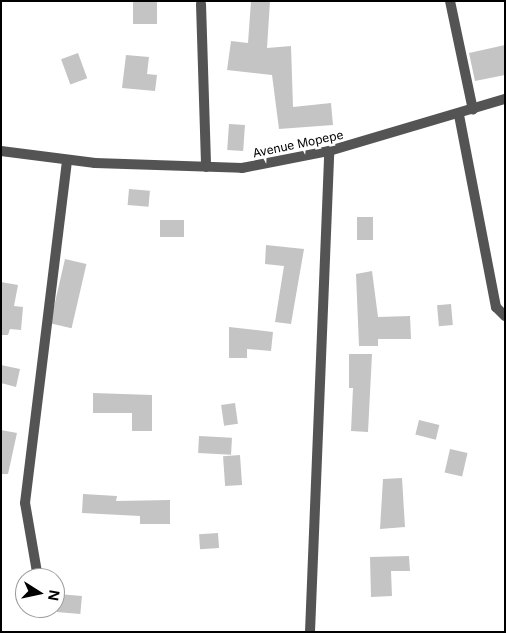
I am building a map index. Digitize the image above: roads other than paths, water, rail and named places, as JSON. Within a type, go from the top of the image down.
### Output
[{"type":"street","points":[[450,1],[473,110]]},
{"type":"street","points":[[201,4],[206,167]]},
{"type":"street","name":"Avenue Mopepe","points":[[1,151],[67,161],[206,167],[273,165],[460,115],[505,99]]},
{"type":"street","points":[[460,115],[496,308],[505,316]]},
{"type":"street","points":[[310,632],[329,151]]},
{"type":"street","points":[[36,568],[25,503],[67,161]]}]
